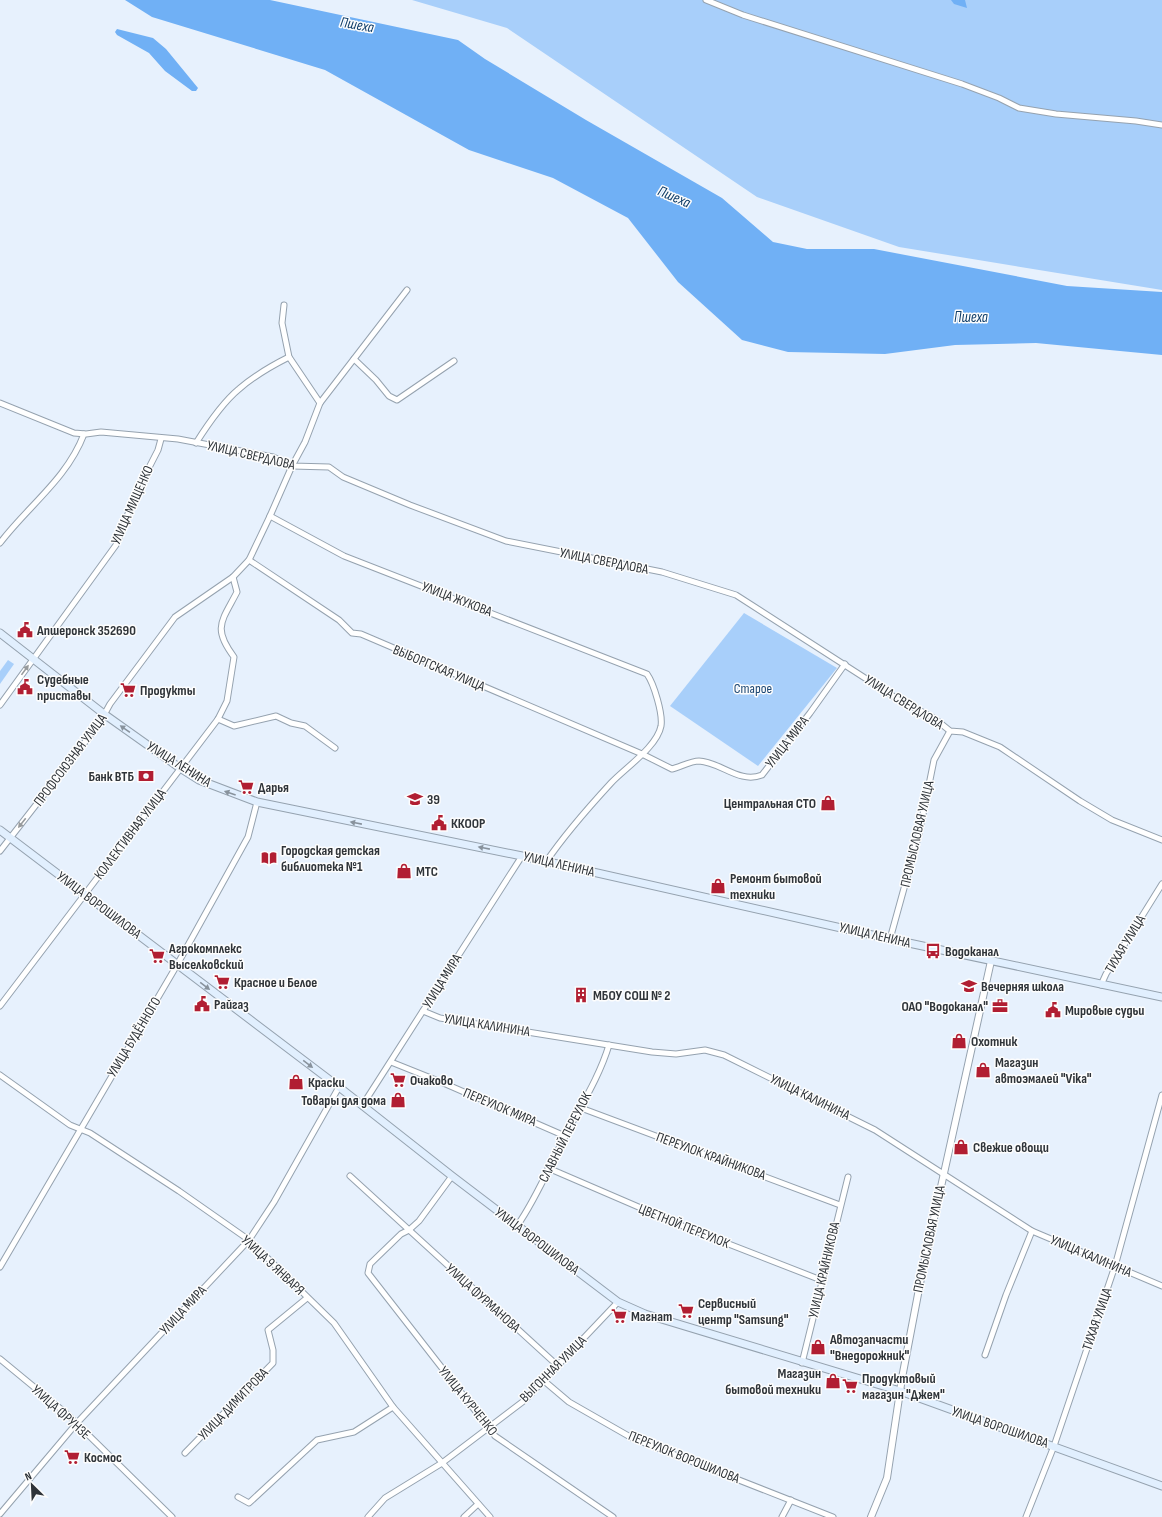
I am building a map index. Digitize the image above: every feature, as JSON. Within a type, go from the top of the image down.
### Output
[{"type":"main road","name":"УЛИЦА ЛЕНИНА","points":[[0,633],[104,714],[198,780],[224,791],[257,802],[522,856],[890,939],[1162,997]]},
{"type":"main road","name":"УЛИЦА ВОРОШИЛОВА","points":[[0,830],[618,1302],[645,1314],[900,1391],[1162,1486]]},
{"type":"street","points":[[706,0],[744,15],[962,84],[999,98],[1019,108],[1056,114],[1136,120],[1162,125]]},
{"type":"street","name":"ПРОФСОЮЗНАЯ УЛИЦА","points":[[0,851],[100,724],[104,714],[175,617],[233,577],[249,560],[292,466],[305,442],[320,403],[407,290]]},
{"type":"street","points":[[284,305],[282,323],[289,357],[320,403]]},
{"type":"street","points":[[196,443],[209,423],[238,389],[270,367],[289,357]]},
{"type":"street","points":[[354,359],[376,380],[389,396],[397,400],[454,361]]},
{"type":"street","name":"УЛИЦА СВЕРДЛОВА","points":[[0,403],[74,433],[84,434],[100,432],[152,436],[161,439],[178,439],[273,457],[292,466],[329,467],[343,477],[410,506],[506,542],[662,572],[736,595],[896,698],[934,718],[950,731],[963,732],[1000,747],[1080,801],[1106,816],[1162,840]]},
{"type":"street","points":[[0,543],[16,522],[43,496],[64,471],[78,449],[84,434]]},
{"type":"street","name":"УЛИЦА МИЩЕНКО","points":[[0,704],[116,545],[136,493],[158,450],[161,439]]},
{"type":"street","name":"УЛИЦА ЖУКОВА","points":[[270,516],[344,556],[646,674],[652,682],[661,725],[658,735],[642,754]]},
{"type":"street","name":"ВЫБОРГСКАЯ УЛИЦА","points":[[249,560],[339,620],[352,634],[360,634],[642,754]]},
{"type":"street","name":"КОЛЛЕКТИВНАЯ УЛИЦА","points":[[0,1006],[218,719],[227,701],[234,657],[225,645],[220,634],[221,622],[237,592],[233,577]]},
{"type":"street","name":"УЛИЦА МИРА","points":[[642,754],[672,769],[699,761],[736,775],[754,778],[762,775],[810,713],[845,664]]},
{"type":"street","points":[[218,719],[234,726],[276,716],[291,723],[305,726],[335,748]]},
{"type":"street","name":"ПРОМЫСЛОВАЯ УЛИЦА","points":[[890,939],[919,834],[934,760],[950,731]]},
{"type":"street","points":[[546,862],[611,783],[642,754]]},
{"type":"street","name":"УЛИЦА БУДЁННОГО","points":[[0,1267],[79,1129],[177,965],[248,837],[257,802]]},
{"type":"street","name":"УЛИЦА МИРА","points":[[362,1106],[522,856]]},
{"type":"street","name":"ТИХАЯ УЛИЦА","points":[[1102,985],[1106,974],[1162,884]]},
{"type":"street","name":"ПРОМЫСЛОВАЯ УЛИЦА","points":[[871,1517],[887,1478],[900,1391],[943,1173],[991,961]]},
{"type":"street","name":"УЛИЦА КАЛИНИНА","points":[[423,1011],[440,1018],[609,1045],[676,1054],[705,1050],[724,1055],[869,1127],[1032,1231],[1162,1286]]},
{"type":"street","name":"СЛАВНЫЙ ПЕРЕУЛОК","points":[[517,1226],[527,1212],[548,1168],[581,1108],[606,1056],[609,1045]]},
{"type":"street","name":"ПЕРЕУЛОК МИРА","points":[[391,1062],[565,1136]]},
{"type":"street","name":"УЛИЦА 9 ЯНВАРЯ","points":[[0,1075],[70,1125],[90,1133],[172,1186],[249,1240],[334,1323],[393,1407],[490,1517]]},
{"type":"street","name":"УЛИЦА МИРА","points":[[0,1514],[76,1424],[249,1240],[274,1202],[338,1087]]},
{"type":"street","name":"ТИХАЯ УЛИЦА","points":[[1026,1517],[1054,1446],[1115,1266],[1162,1095]]},
{"type":"street","name":"ПЕРЕУЛОК КРАЙНИКОВА","points":[[581,1108],[840,1205]]},
{"type":"street","name":"ЦВЕТНОЙ ПЕРЕУЛОК","points":[[548,1168],[685,1226],[821,1280]]},
{"type":"street","name":"УЛИЦА ФУРМАНОВА","points":[[350,1176],[558,1366]]},
{"type":"street","points":[[409,1230],[419,1221],[452,1176]]},
{"type":"street","name":"УЛИЦА КРАЙНИКОВА","points":[[802,1362],[821,1280],[848,1177]]},
{"type":"street","name":"УЛИЦА КУРЧЕНКО","points":[[409,1230],[401,1234],[370,1264],[368,1273],[495,1436],[613,1517]]},
{"type":"street","points":[[985,1355],[1006,1295],[1032,1231]]},
{"type":"street","name":"УЛИЦА ДИМИТРОВА","points":[[185,1453],[273,1363],[273,1350],[268,1330],[307,1298]]},
{"type":"street","name":"ВЫГОННАЯ УЛИЦА","points":[[368,1517],[385,1498],[442,1463],[487,1427],[525,1400],[618,1302]]},
{"type":"street","name":"УЛИЦА ФРУНЗЕ","points":[[0,1359],[76,1424],[172,1517]]},
{"type":"street","name":"ПЕРЕУЛОК ВОРОШИЛОВА","points":[[543,1380],[569,1402],[632,1438],[833,1517]]},
{"type":"street","points":[[238,1497],[248,1503],[317,1440],[354,1432],[393,1407]]},
{"type":"street","points":[[782,1517],[791,1500]]},
{"type":"street","points":[[464,1517],[478,1504]]},
{"type":"green space","points":[[412,0],[1162,0],[1162,290],[899,247],[757,197],[507,28]]},
{"type":"green space","name":"Старое","points":[[744,613],[837,668],[758,766],[670,706]]},
{"type":"green space","points":[[8,660],[14,664],[0,684],[0,671]]},
{"type":"water","name":"Пшеха","points":[[125,0],[270,0],[458,40],[485,59],[586,120],[722,198],[773,242],[807,249],[874,249],[1067,286],[1162,292],[1162,355],[1036,343],[955,345],[885,354],[788,352],[742,340],[678,282],[628,218],[553,178],[469,150],[325,70],[152,17]]},
{"type":"water","points":[[951,0],[965,0],[967,8],[954,4]]},
{"type":"water","points":[[117,29],[153,38],[166,49],[198,88],[196,91],[192,91],[165,71],[149,53],[117,35],[115,32]]},
{"type":"place","name":"Апшеронск 352690","points":[[25,630]]},
{"type":"place","name":"Судебные приставы","points":[[25,687]]},
{"type":"place","name":"Продукты","points":[[128,690]]},
{"type":"place","name":"Банк ВТБ","points":[[146,776]]},
{"type":"place","name":"Дарья","points":[[246,787]]},
{"type":"place","name":"39","points":[[415,799]]},
{"type":"place","name":"Центральная СТО","points":[[828,803]]},
{"type":"place","name":"ККООР","points":[[439,823]]},
{"type":"place","name":"Городская детская библиотека №1","points":[[269,858]]},
{"type":"place","name":"МТС","points":[[404,871]]},
{"type":"place","name":"Ремонт бытовой техники","points":[[718,886]]},
{"type":"place","name":"Водоканал","points":[[933,951]]},
{"type":"place","name":"Агрокомплекс Выселковский","points":[[157,956]]},
{"type":"place","name":"Красное и Белое","points":[[222,982]]},
{"type":"place","name":"Вечерняя школа","points":[[969,986]]},
{"type":"place","name":"МБОУ СОШ № 2","points":[[581,995]]},
{"type":"place","name":"Райгаз","points":[[202,1004]]},
{"type":"place","name":"ОАО \"Водоканал\"","points":[[1000,1006]]},
{"type":"place","name":"Мировые судьи","points":[[1053,1010]]},
{"type":"place","name":"Охотник","points":[[959,1041]]},
{"type":"place","name":"Магазин автоэмалей \"Vika\"","points":[[983,1070]]},
{"type":"place","name":"Очаково","points":[[398,1080]]},
{"type":"place","name":"Краски","points":[[296,1082]]},
{"type":"place","name":"Товары для дома","points":[[398,1100]]},
{"type":"place","name":"Свежие овощи","points":[[961,1147]]},
{"type":"place","name":"Сервисный центр \"Samsung\"","points":[[686,1311]]},
{"type":"place","name":"Магнат","points":[[619,1316]]},
{"type":"place","name":"Автозапчасти \"Внедорожник\"","points":[[818,1347]]},
{"type":"place","name":"Магазин бытовой техники","points":[[833,1381]]},
{"type":"place","name":"Продуктовый магазин \"Джем\"","points":[[850,1386]]},
{"type":"place","name":"Космос","points":[[72,1457]]}]
